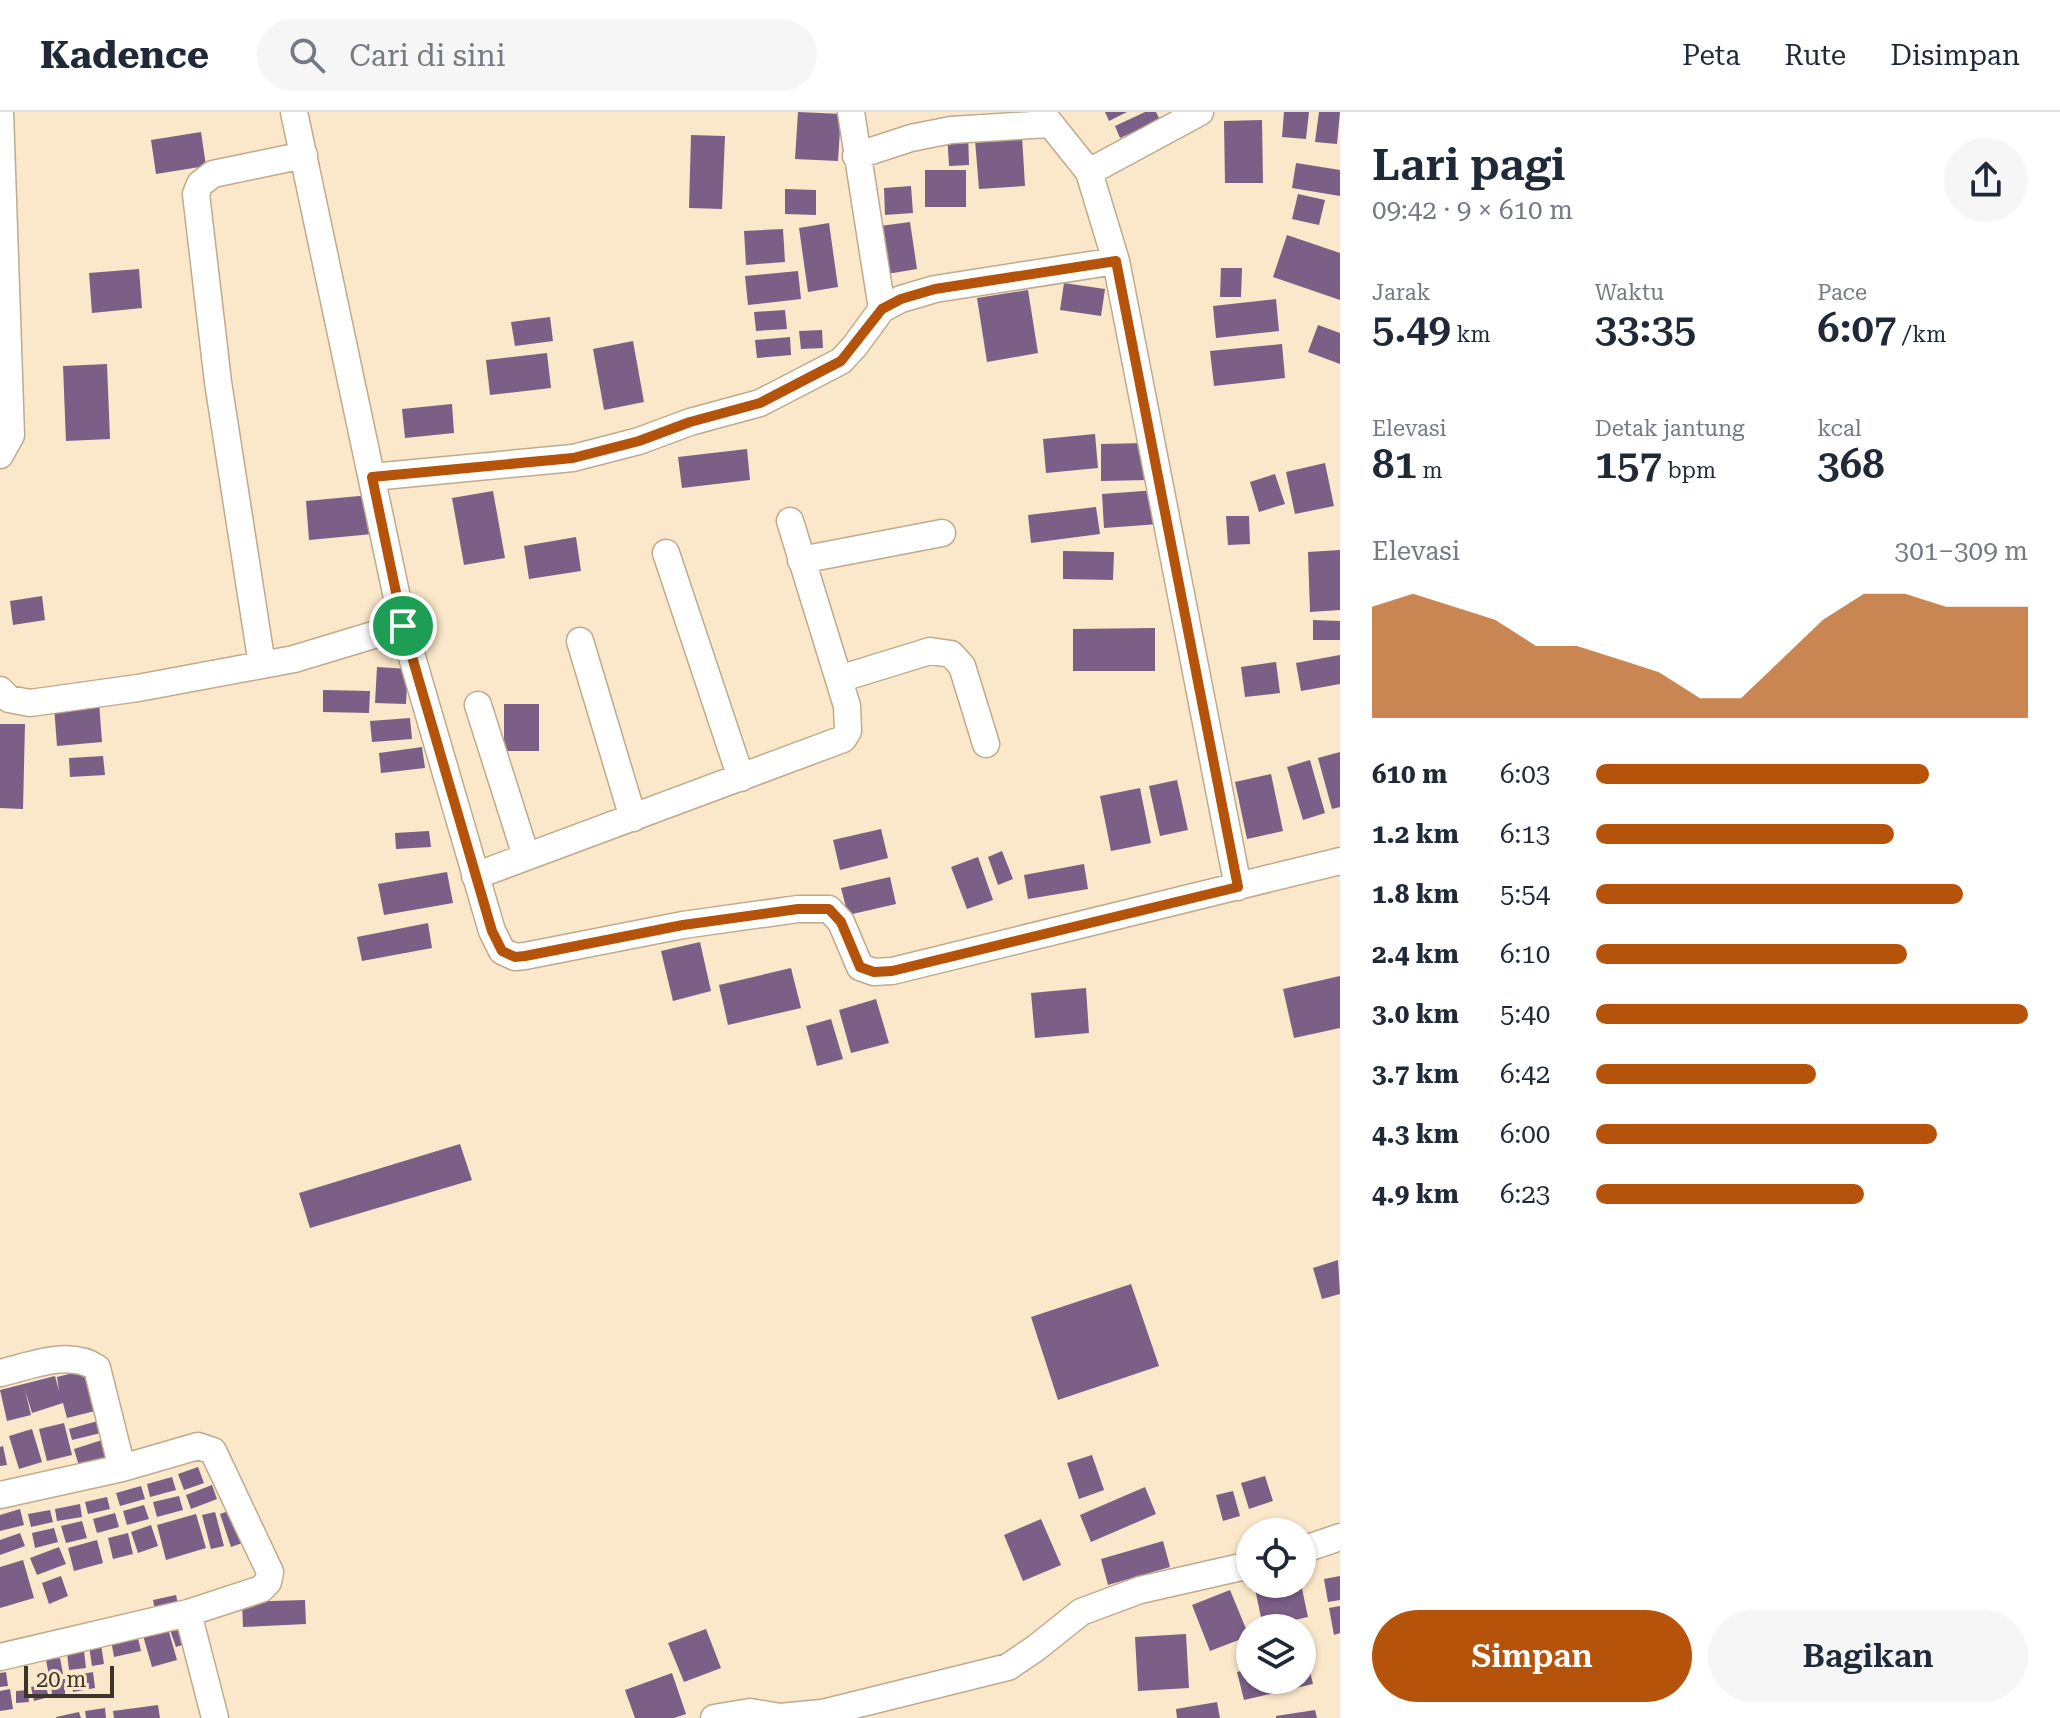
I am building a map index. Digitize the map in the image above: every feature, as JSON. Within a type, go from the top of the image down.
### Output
[{"type":"street","points":[[0,455],[11,435],[2,112]]},
{"type":"street","points":[[294,112],[403,626],[475,876],[502,951],[515,957],[683,925],[798,909],[829,909],[841,922],[860,967],[874,972],[892,971],[1340,861]]},
{"type":"street","points":[[851,112],[882,309]]},
{"type":"street","points":[[1089,172],[1200,112]]},
{"type":"street","points":[[856,156],[911,138],[1045,118],[1089,172],[1116,261],[1238,887]]},
{"type":"street","points":[[262,665],[218,382],[196,194],[200,184],[213,174],[304,155]]},
{"type":"street","points":[[372,477],[573,458],[639,441],[690,422],[760,403],[841,361],[882,309],[901,299],[935,289],[1116,261]]},
{"type":"street","points":[[475,876],[843,739],[849,721],[839,679],[790,521]]},
{"type":"street","points":[[801,560],[942,533]]},
{"type":"street","points":[[666,553],[741,778]]},
{"type":"street","points":[[0,690],[9,699],[30,703],[138,688],[294,659],[403,626]]},
{"type":"street","points":[[580,641],[633,818]]},
{"type":"street","points":[[839,679],[930,651],[951,654],[962,666],[986,744]]},
{"type":"street","points":[[478,705],[526,856]]},
{"type":"street","points":[[0,1373],[60,1359],[84,1359],[97,1368],[122,1468]]},
{"type":"street","points":[[0,1495],[122,1468],[198,1446],[213,1451],[270,1572],[268,1582],[261,1589],[188,1613],[0,1657]]},
{"type":"street","points":[[1316,1545],[1340,1537]]},
{"type":"street","points":[[714,1718],[750,1712],[780,1717],[822,1713],[1008,1667],[1081,1612],[1140,1590],[1236,1568]]},
{"type":"street","points":[[188,1613],[215,1718]]},
{"type":"building","points":[[798,112],[841,114],[838,161],[795,159]]},
{"type":"building","points":[[1105,112],[1127,112],[1109,121]]},
{"type":"building","points":[[1145,112],[1156,112],[1160,120],[1120,138],[1115,126]]},
{"type":"building","points":[[1284,112],[1309,112],[1306,139],[1282,137]]},
{"type":"building","points":[[1319,112],[1340,112],[1337,144],[1315,142]]},
{"type":"building","points":[[1262,120],[1263,183],[1225,183],[1224,121]]},
{"type":"building","points":[[201,132],[206,166],[156,174],[151,140]]},
{"type":"building","points":[[968,132],[969,165],[949,166],[947,133]]},
{"type":"building","points":[[691,135],[725,136],[722,209],[689,208]]},
{"type":"building","points":[[1022,136],[1025,186],[979,189],[975,140]]},
{"type":"building","points":[[1296,163],[1340,170],[1340,196],[1292,188]]},
{"type":"building","points":[[925,170],[966,170],[966,207],[925,207]]},
{"type":"building","points":[[911,186],[913,213],[885,215],[884,188]]},
{"type":"building","points":[[785,189],[816,190],[816,215],[785,214]]},
{"type":"building","points":[[1298,194],[1325,200],[1319,225],[1292,219]]},
{"type":"building","points":[[910,222],[917,269],[887,274],[880,226]]},
{"type":"building","points":[[829,223],[838,287],[808,292],[799,228]]},
{"type":"building","points":[[783,229],[785,262],[746,265],[744,231]]},
{"type":"building","points":[[1287,235],[1340,253],[1340,300],[1273,277]]},
{"type":"building","points":[[1221,268],[1242,268],[1241,297],[1220,297]]},
{"type":"building","points":[[139,269],[142,308],[92,313],[89,273]]},
{"type":"building","points":[[798,271],[801,299],[748,305],[745,276]]},
{"type":"building","points":[[1064,283],[1105,289],[1101,316],[1060,310]]},
{"type":"building","points":[[1028,290],[1038,353],[987,362],[977,298]]},
{"type":"building","points":[[1276,299],[1279,331],[1216,338],[1213,306]]},
{"type":"building","points":[[785,310],[787,329],[756,331],[754,312]]},
{"type":"building","points":[[550,317],[553,341],[515,346],[511,322]]},
{"type":"building","points":[[1318,325],[1340,333],[1340,364],[1308,352]]},
{"type":"building","points":[[822,330],[823,348],[801,349],[799,331]]},
{"type":"building","points":[[790,337],[791,355],[757,358],[755,340]]},
{"type":"building","points":[[633,341],[644,402],[604,410],[593,349]]},
{"type":"building","points":[[1282,344],[1285,378],[1214,386],[1210,351]]},
{"type":"building","points":[[547,353],[551,388],[490,395],[486,360]]},
{"type":"building","points":[[107,364],[110,439],[66,441],[63,366]]},
{"type":"building","points":[[452,404],[454,433],[405,438],[402,409]]},
{"type":"building","points":[[1095,434],[1098,468],[1046,473],[1043,439]]},
{"type":"building","points":[[1147,443],[1147,480],[1101,481],[1101,444]]},
{"type":"building","points":[[747,449],[750,480],[682,488],[678,457]]},
{"type":"building","points":[[1325,463],[1334,506],[1295,514],[1286,472]]},
{"type":"building","points":[[1275,474],[1285,504],[1259,512],[1250,482]]},
{"type":"building","points":[[1157,490],[1159,524],[1104,528],[1102,494]]},
{"type":"building","points":[[493,491],[505,558],[464,565],[452,498]]},
{"type":"building","points":[[370,495],[373,534],[309,540],[306,501]]},
{"type":"building","points":[[1096,507],[1100,534],[1031,543],[1028,515]]},
{"type":"building","points":[[1226,516],[1249,516],[1250,544],[1228,545]]},
{"type":"building","points":[[576,537],[581,571],[529,579],[524,546]]},
{"type":"building","points":[[1340,550],[1340,610],[1310,612],[1308,552]]},
{"type":"building","points":[[1063,551],[1114,552],[1113,580],[1063,579]]},
{"type":"building","points":[[42,596],[45,620],[13,625],[10,601]]},
{"type":"building","points":[[1313,620],[1340,621],[1340,640],[1313,640]]},
{"type":"building","points":[[1155,628],[1155,671],[1073,671],[1073,629]]},
{"type":"building","points":[[1340,655],[1340,684],[1301,691],[1296,663]]},
{"type":"building","points":[[1276,662],[1280,693],[1245,697],[1241,667]]},
{"type":"building","points":[[377,667],[408,669],[406,704],[375,703]]},
{"type":"building","points":[[323,690],[370,691],[369,713],[323,712]]},
{"type":"building","points":[[99,702],[102,742],[57,746],[54,706]]},
{"type":"building","points":[[504,704],[539,704],[539,751],[504,751]]},
{"type":"building","points":[[410,718],[412,739],[372,742],[370,721]]},
{"type":"building","points":[[0,724],[25,724],[23,809],[0,808]]},
{"type":"building","points":[[422,747],[425,768],[381,773],[379,753]]},
{"type":"building","points":[[1340,752],[1340,807],[1332,809],[1318,758]]},
{"type":"building","points":[[103,756],[105,775],[70,777],[69,758]]},
{"type":"building","points":[[1310,760],[1325,813],[1303,820],[1287,767]]},
{"type":"building","points":[[1271,774],[1283,831],[1247,839],[1235,782]]},
{"type":"building","points":[[1177,780],[1188,830],[1160,836],[1149,786]]},
{"type":"building","points":[[1140,788],[1151,843],[1111,851],[1100,796]]},
{"type":"building","points":[[881,829],[888,858],[840,870],[833,840]]},
{"type":"building","points":[[429,831],[431,847],[396,849],[395,833]]},
{"type":"building","points":[[1002,851],[1013,879],[998,885],[988,857]]},
{"type":"building","points":[[978,857],[993,900],[967,909],[951,867]]},
{"type":"building","points":[[1084,864],[1088,889],[1028,899],[1024,875]]},
{"type":"building","points":[[447,872],[453,903],[384,915],[378,884]]},
{"type":"building","points":[[890,877],[896,904],[848,915],[841,888]]},
{"type":"building","points":[[428,923],[432,948],[362,961],[357,937]]},
{"type":"building","points":[[700,942],[711,991],[673,1001],[661,951]]},
{"type":"building","points":[[791,968],[801,1008],[728,1025],[719,985]]},
{"type":"building","points":[[1340,976],[1340,1028],[1294,1038],[1283,989]]},
{"type":"building","points":[[1086,988],[1089,1033],[1035,1038],[1031,993]]},
{"type":"building","points":[[876,999],[889,1043],[851,1053],[839,1010]]},
{"type":"building","points":[[831,1019],[843,1059],[817,1066],[806,1026]]},
{"type":"building","points":[[460,1144],[472,1180],[310,1228],[299,1193]]},
{"type":"building","points":[[1338,1260],[1340,1294],[1322,1299],[1313,1268]]},
{"type":"building","points":[[1131,1284],[1159,1366],[1058,1400],[1031,1317]]},
{"type":"building","points":[[93,1368],[103,1409],[67,1418],[63,1403],[32,1413],[25,1390],[31,1415],[7,1421],[0,1390],[55,1376],[59,1391],[57,1377]]},
{"type":"building","points":[[105,1419],[109,1431],[72,1440],[69,1429]]},
{"type":"building","points":[[64,1423],[72,1455],[47,1461],[39,1429]]},
{"type":"building","points":[[32,1429],[42,1462],[19,1469],[9,1436]]},
{"type":"building","points":[[105,1439],[110,1456],[79,1466],[74,1449]]},
{"type":"building","points":[[3,1446],[7,1465],[0,1466],[0,1447]]},
{"type":"building","points":[[1092,1455],[1104,1490],[1079,1499],[1067,1463]]},
{"type":"building","points":[[198,1467],[204,1483],[184,1490],[178,1474]]},
{"type":"building","points":[[1265,1476],[1273,1501],[1249,1509],[1241,1483]]},
{"type":"building","points":[[172,1477],[176,1490],[150,1497],[147,1484]]},
{"type":"building","points":[[212,1485],[217,1499],[191,1509],[186,1495]]},
{"type":"building","points":[[141,1486],[145,1499],[120,1506],[116,1493]]},
{"type":"building","points":[[1145,1487],[1156,1514],[1091,1542],[1080,1515]]},
{"type":"building","points":[[1233,1491],[1240,1516],[1223,1521],[1216,1495]]},
{"type":"building","points":[[179,1496],[183,1510],[157,1517],[153,1502]]},
{"type":"building","points":[[107,1497],[110,1509],[88,1514],[85,1502]]},
{"type":"building","points":[[80,1504],[82,1517],[57,1521],[55,1509]]},
{"type":"building","points":[[144,1505],[149,1519],[127,1525],[123,1511]]},
{"type":"building","points":[[238,1508],[248,1541],[231,1547],[220,1514]]},
{"type":"building","points":[[20,1509],[24,1525],[0,1531],[0,1515]]},
{"type":"building","points":[[50,1510],[53,1522],[31,1527],[28,1514]]},
{"type":"building","points":[[215,1512],[224,1546],[211,1549],[202,1515]]},
{"type":"building","points":[[115,1513],[119,1527],[97,1533],[93,1519]]},
{"type":"building","points":[[196,1514],[206,1548],[166,1560],[157,1525]]},
{"type":"building","points":[[1041,1519],[1061,1565],[1023,1581],[1004,1535]]},
{"type":"building","points":[[82,1521],[87,1538],[66,1543],[61,1526]]},
{"type":"building","points":[[151,1525],[158,1546],[138,1553],[131,1532]]},
{"type":"building","points":[[54,1528],[58,1542],[35,1548],[32,1533]]},
{"type":"building","points":[[20,1533],[25,1546],[0,1555],[0,1540]]},
{"type":"building","points":[[128,1533],[133,1554],[113,1559],[108,1538]]},
{"type":"building","points":[[97,1540],[103,1563],[74,1571],[68,1548]]},
{"type":"building","points":[[1163,1541],[1170,1567],[1108,1585],[1101,1559]]},
{"type":"building","points":[[59,1547],[66,1564],[37,1575],[30,1558]]},
{"type":"building","points":[[23,1560],[34,1598],[0,1608],[0,1567]]},
{"type":"building","points":[[61,1576],[68,1596],[49,1604],[42,1583]]},
{"type":"building","points":[[1340,1576],[1340,1600],[1328,1602],[1324,1579]]},
{"type":"building","points":[[1230,1590],[1240,1614],[1236,1614],[1236,1641],[1210,1651],[1192,1605]]},
{"type":"building","points":[[176,1595],[178,1604],[155,1610],[153,1600]]},
{"type":"building","points":[[1257,1598],[1304,1598],[1307,1614],[1260,1614]]},
{"type":"building","points":[[305,1600],[306,1624],[243,1627],[242,1602]]},
{"type":"building","points":[[1340,1606],[1340,1633],[1334,1635],[1329,1608]]},
{"type":"building","points":[[188,1624],[194,1641],[176,1647],[170,1630]]},
{"type":"building","points":[[167,1625],[177,1660],[152,1667],[142,1632]]},
{"type":"building","points":[[706,1629],[721,1668],[684,1682],[668,1643]]},
{"type":"building","points":[[137,1634],[141,1651],[114,1657],[111,1640]]},
{"type":"building","points":[[1186,1634],[1189,1688],[1138,1691],[1135,1637]]},
{"type":"building","points":[[101,1644],[104,1664],[92,1666],[89,1646]]},
{"type":"building","points":[[84,1651],[86,1668],[69,1670],[67,1653]]},
{"type":"building","points":[[60,1658],[63,1674],[49,1676],[46,1660]]},
{"type":"building","points":[[6,1672],[8,1686],[0,1687],[0,1673]]},
{"type":"building","points":[[93,1672],[95,1688],[73,1692],[71,1676]]},
{"type":"building","points":[[672,1673],[686,1714],[674,1718],[635,1718],[625,1690]]},
{"type":"building","points":[[65,1679],[65,1696],[52,1697],[51,1680]]},
{"type":"building","points":[[45,1684],[49,1697],[34,1701],[31,1687]]},
{"type":"building","points":[[10,1689],[13,1709],[0,1711],[0,1691]]},
{"type":"building","points":[[28,1690],[29,1702],[16,1703],[16,1691]]},
{"type":"building","points":[[1242,1694],[1270,1694],[1244,1700]]},
{"type":"building","points":[[1217,1702],[1220,1718],[1177,1718],[1176,1709]]},
{"type":"building","points":[[158,1705],[160,1718],[114,1718],[113,1711]]},
{"type":"building","points":[[105,1708],[106,1718],[86,1718],[85,1711]]},
{"type":"building","points":[[1315,1710],[1317,1718],[1276,1718],[1276,1716]]},
{"type":"building","points":[[79,1712],[81,1718],[56,1718],[56,1717]]},
{"type":"route","points":[[1116,261],[1238,887],[892,971],[874,972],[860,967],[841,922],[829,909],[798,909],[683,925],[515,957],[502,951],[492,931],[403,626],[372,477],[573,458],[639,441],[690,422],[760,403],[841,361],[882,309],[901,299],[935,289],[1116,261]]}]
